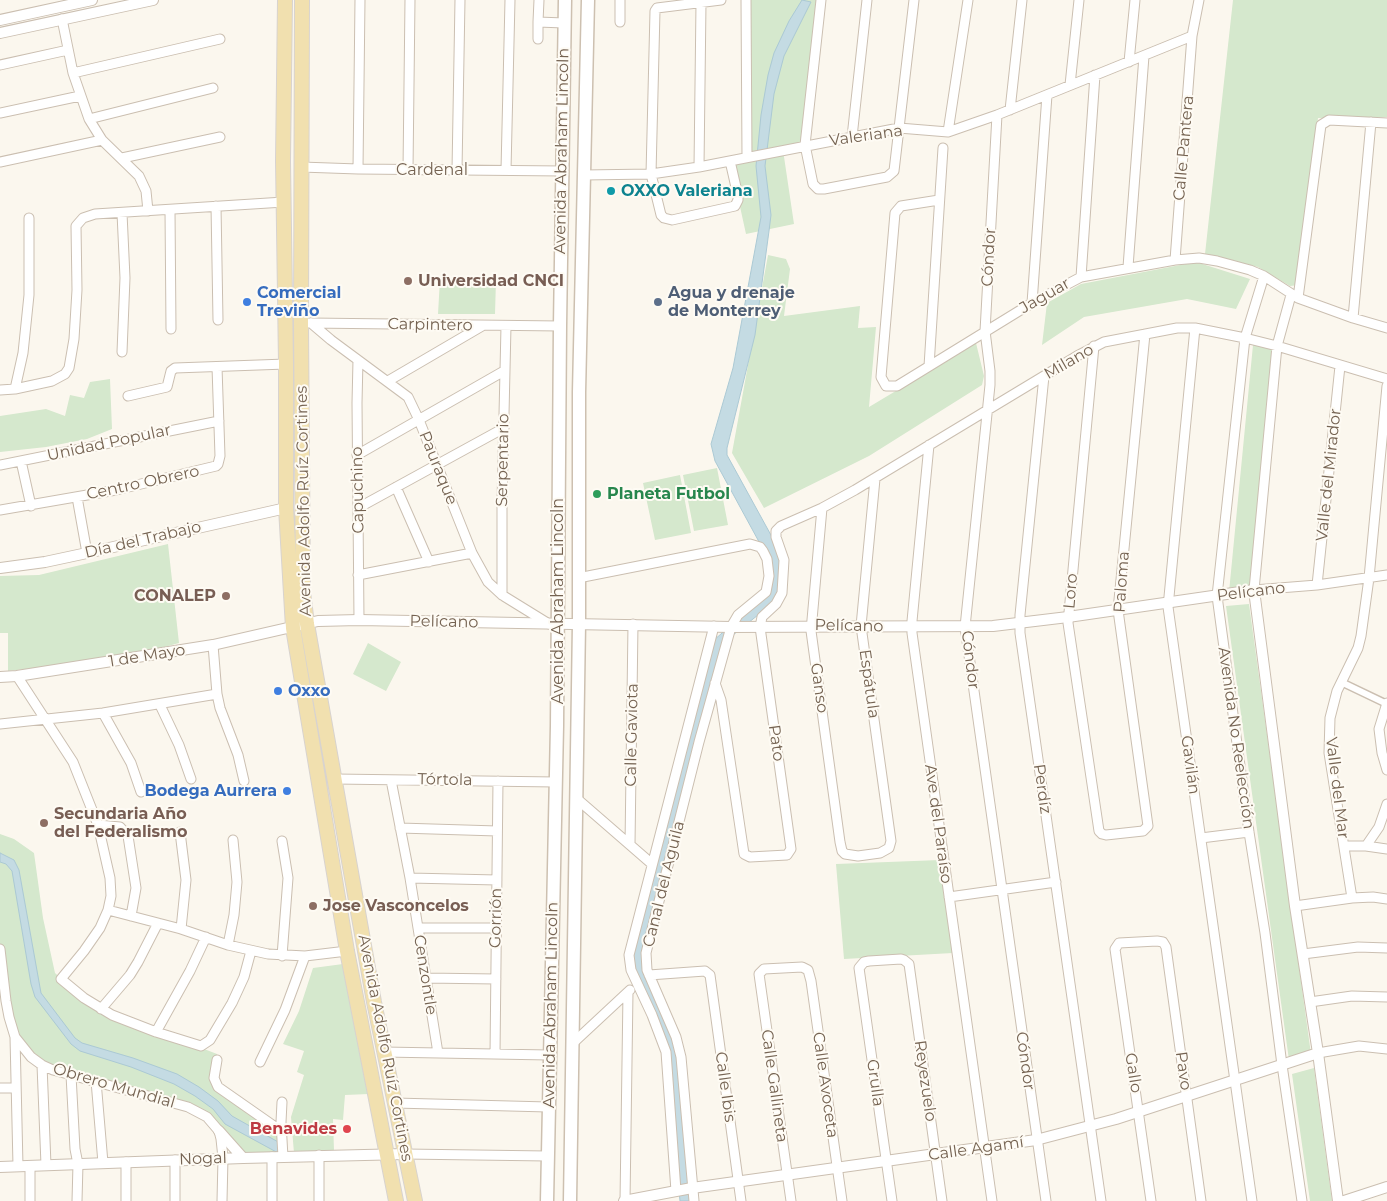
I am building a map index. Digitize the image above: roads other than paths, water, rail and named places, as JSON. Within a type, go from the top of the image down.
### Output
[{"type":"main road","points":[[274,0],[285,7]]},
{"type":"main road","name":"Avenida Adolfo Ruíz Cortines","points":[[302,0],[301,167],[306,322],[303,592],[307,624],[374,1002],[415,1201]]},
{"type":"main road","name":"Avenida Abraham Lincoln","points":[[547,1201],[556,782],[554,624],[565,0]]},
{"type":"main road","points":[[570,1201],[579,624],[579,392],[588,0]]},
{"type":"main road","name":"Avenida Adolfo Ruíz Cortines","points":[[285,7],[283,161],[286,508],[293,628],[347,951],[396,1201]]},
{"type":"main road","points":[[286,508],[297,522],[298,551],[303,569]]},
{"type":"main road","points":[[335,880],[344,892],[352,929],[363,941]]},
{"type":"main road","points":[[347,951],[354,953],[358,957],[363,984],[374,1002]]},
{"type":"street","points":[[0,20],[59,3],[92,0]]},
{"type":"street","points":[[0,33],[62,18],[153,0]]},
{"type":"street","points":[[358,169],[360,0]]},
{"type":"street","points":[[408,170],[410,0]]},
{"type":"street","points":[[457,170],[460,0]]},
{"type":"street","points":[[506,170],[510,0]]},
{"type":"street","points":[[538,39],[539,0]]},
{"type":"street","points":[[620,0],[620,22]]},
{"type":"street","points":[[721,0],[656,9],[651,174],[659,211],[664,218],[672,220],[735,206],[738,196],[730,161]]},
{"type":"street","points":[[746,0],[747,157]]},
{"type":"street","points":[[821,0],[805,145],[814,187],[824,190],[887,178],[895,168],[914,0]]},
{"type":"street","points":[[852,137],[867,0]]},
{"type":"street","points":[[948,132],[968,0]]},
{"type":"street","points":[[1010,110],[1022,0]]},
{"type":"street","points":[[1070,85],[1079,0]]},
{"type":"street","points":[[1129,62],[1136,0]]},
{"type":"street","name":"Calle Pantera","points":[[1175,260],[1192,36],[1199,0]]},
{"type":"street","points":[[699,167],[701,3]]},
{"type":"street","points":[[62,18],[73,73],[89,119],[102,140],[134,169],[143,183],[148,211]]},
{"type":"street","points":[[538,22],[564,23]]},
{"type":"street","name":"Valeriana","points":[[584,175],[651,174],[699,167],[899,128],[948,132],[1010,110],[1192,36]]},
{"type":"street","points":[[73,73],[220,39]]},
{"type":"street","points":[[0,65],[68,50]]},
{"type":"street","points":[[1128,267],[1144,56]]},
{"type":"street","points":[[1081,276],[1096,75]]},
{"type":"street","points":[[89,119],[214,88]]},
{"type":"street","points":[[1032,303],[1047,95]]},
{"type":"street","points":[[0,113],[80,96]]},
{"type":"street","name":"Cóndor","points":[[997,115],[985,331],[990,371],[965,627],[1046,1201]]},
{"type":"street","points":[[1338,1201],[1254,590],[1277,346],[1294,297],[1320,128],[1328,120],[1387,123]]},
{"type":"street","points":[[1353,318],[1371,122]]},
{"type":"street","points":[[122,158],[220,136]]},
{"type":"street","points":[[0,162],[102,140]]},
{"type":"street","points":[[929,366],[943,148]]},
{"type":"street","name":"Cardenal","points":[[301,167],[562,171]]},
{"type":"street","name":"Jaguar","points":[[939,200],[901,206],[896,209],[881,377],[886,386],[897,386],[985,331],[1081,276],[1175,260],[1199,258],[1250,270],[1264,276],[1294,297],[1387,328]]},
{"type":"street","points":[[0,390],[15,389],[52,381],[65,374],[69,368],[73,346],[77,290],[76,226],[83,218],[95,214],[284,202]]},
{"type":"street","points":[[216,206],[218,320]]},
{"type":"street","points":[[170,210],[171,329]]},
{"type":"street","points":[[122,213],[125,278],[122,352]]},
{"type":"street","points":[[15,389],[23,352],[29,295],[29,218]]},
{"type":"street","name":"Avenida No Reelección","points":[[1264,276],[1245,338],[1217,596],[1302,1201]]},
{"type":"street","name":"Carpintero","points":[[306,322],[560,326]]},
{"type":"street","name":"Pauraque","points":[[306,322],[408,397],[472,553],[488,582],[502,595],[554,624]]},
{"type":"street","points":[[388,381],[482,326]]},
{"type":"street","name":"Serpentario","points":[[502,595],[506,326]]},
{"type":"street","name":"Milano","points":[[760,627],[762,617],[776,604],[782,593],[784,560],[776,537],[776,531],[781,526],[822,508],[875,479],[1094,346],[1104,342],[1177,328],[1195,328],[1277,346],[1387,379]]},
{"type":"street","name":"Gavilán","points":[[1195,328],[1168,602],[1252,1201]]},
{"type":"street","name":"Paloma","points":[[1102,834],[1143,831],[1148,826],[1118,610],[1145,334]]},
{"type":"street","name":"Loro","points":[[1094,346],[1068,618],[1099,831],[1102,834]]},
{"type":"street","name":"Capuchino","points":[[358,360],[359,620]]},
{"type":"street","points":[[128,396],[167,386],[171,371],[175,368],[286,364]]},
{"type":"street","name":"Valle del Mirador","points":[[1317,584],[1340,366]]},
{"type":"street","name":"Centro Obrero","points":[[0,510],[31,506],[162,480],[216,466],[220,456],[217,367]]},
{"type":"street","points":[[357,455],[504,371]]},
{"type":"street","name":"Perdíz","points":[[1044,376],[1020,623],[1101,1201]]},
{"type":"street","name":"Valle del Mar","points":[[1352,898],[1328,735],[1333,703],[1358,648],[1361,636],[1369,578],[1387,386]]},
{"type":"street","name":"Unidad Popular","points":[[0,465],[219,421]]},
{"type":"street","points":[[358,508],[504,428]]},
{"type":"street","name":"Ave del Paraíso","points":[[929,445],[911,627],[992,1201]]},
{"type":"street","points":[[20,461],[31,506]]},
{"type":"street","name":"Espátula","points":[[875,479],[861,626],[891,841],[889,848],[880,853]]},
{"type":"street","points":[[396,487],[429,562]]},
{"type":"street","points":[[77,497],[87,553]]},
{"type":"street","name":"Día del Trabajo","points":[[0,568],[45,562],[286,508]]},
{"type":"street","name":"Ganso","points":[[822,508],[811,626],[840,842],[842,851],[845,854],[858,856],[880,853]]},
{"type":"street","points":[[578,578],[750,544],[760,547],[767,559],[768,587],[763,595],[738,615],[731,627]]},
{"type":"street","points":[[358,575],[472,553]]},
{"type":"street","name":"Pelícano","points":[[293,628],[318,621],[359,620],[731,627],[965,627],[1068,618],[1254,590],[1387,575]]},
{"type":"street","name":"Calle Gaviota","points":[[630,845],[633,624]]},
{"type":"street","points":[[684,1190],[666,1052],[652,1015],[637,984],[631,968],[629,955],[714,626]]},
{"type":"street","name":"Canal del Aguila","points":[[694,1201],[684,1190],[681,1057],[676,1037],[649,975],[646,962],[648,945],[731,627]]},
{"type":"street","name":"Pato","points":[[715,683],[720,700],[744,854],[750,857],[784,856],[790,853],[791,849],[760,627]]},
{"type":"street","name":"1 de Mayo","points":[[0,677],[17,676],[213,645],[293,628]]},
{"type":"street","points":[[213,645],[220,708],[238,755],[244,781]]},
{"type":"street","points":[[17,676],[73,762],[98,825],[110,878],[111,896],[108,910],[92,941],[61,979],[112,1016],[156,1032],[198,1045],[204,1045],[210,1040],[232,1003],[244,977],[252,951]]},
{"type":"street","points":[[1341,682],[1387,704],[1379,729],[1387,779]]},
{"type":"street","points":[[0,724],[103,714],[217,694]]},
{"type":"street","points":[[160,705],[179,746],[191,779]]},
{"type":"street","points":[[103,714],[131,763],[141,792]]},
{"type":"street","name":"Tórtola","points":[[335,779],[556,782]]},
{"type":"street","name":"Cenzontle","points":[[391,780],[410,878],[438,1053]]},
{"type":"street","name":"Gorrión","points":[[495,1054],[498,781]]},
{"type":"street","points":[[576,798],[652,864]]},
{"type":"street","points":[[1366,846],[1384,817],[1387,804]]},
{"type":"street","points":[[98,825],[120,827],[128,836],[136,888],[131,916]]},
{"type":"street","points":[[400,828],[497,830]]},
{"type":"street","points":[[180,832],[186,880],[185,907],[181,929]]},
{"type":"street","points":[[1201,838],[1249,832]]},
{"type":"street","points":[[228,945],[234,915],[237,882],[233,840]]},
{"type":"street","points":[[282,841],[288,878],[282,956]]},
{"type":"street","points":[[1344,846],[1366,846],[1387,849]]},
{"type":"street","points":[[410,878],[497,880]]},
{"type":"street","points":[[949,897],[1056,882]]},
{"type":"street","points":[[1296,906],[1352,898],[1387,899]]},
{"type":"street","points":[[108,910],[181,929],[252,951],[282,956],[305,956],[347,951]]},
{"type":"street","points":[[101,1009],[134,968],[158,923]]},
{"type":"street","points":[[418,928],[496,928]]},
{"type":"street","points":[[156,1032],[206,938]]},
{"type":"street","name":"Pavo","points":[[1116,945],[1157,941],[1163,942],[1166,947],[1201,1201]]},
{"type":"street","name":"Gallo","points":[[1116,945],[1115,954],[1151,1201]]},
{"type":"street","points":[[1303,954],[1358,947],[1387,948]]},
{"type":"street","name":"Obrero Mundial","points":[[0,949],[6,1001],[15,1037],[31,1057],[42,1065],[71,1075],[198,1112],[207,1117],[218,1131]]},
{"type":"street","points":[[260,1062],[285,1010],[305,956]]},
{"type":"street","name":"Reyezuelo","points":[[860,965],[869,961],[901,959],[909,964],[942,1201]]},
{"type":"street","name":"Grulla","points":[[860,965],[859,973],[892,1201]]},
{"type":"street","name":"Calle Avoceta","points":[[761,970],[802,967],[808,970],[842,1201]]},
{"type":"street","name":"Calle Gallineta","points":[[761,970],[759,974],[760,985],[791,1201]]},
{"type":"street","name":"Calle Ibis","points":[[649,975],[705,971],[709,973],[741,1201]]},
{"type":"street","points":[[426,978],[496,979]]},
{"type":"street","points":[[572,1044],[637,984]]},
{"type":"street","points":[[624,1201],[628,992]]},
{"type":"street","points":[[1310,1002],[1352,996],[1387,997]]},
{"type":"street","points":[[15,1037],[18,1166]]},
{"type":"street","points":[[1318,1053],[1359,1046],[1387,1049]]},
{"type":"street","points":[[384,1052],[549,1055]]},
{"type":"street","name":"Calle Agamí","points":[[624,1201],[738,1182],[1036,1140],[1139,1111],[1318,1053]]},
{"type":"street","points":[[217,1060],[214,1078],[218,1087],[281,1131]]},
{"type":"street","points":[[42,1065],[46,1165]]},
{"type":"street","points":[[71,1075],[74,1149],[78,1164],[77,1201]]},
{"type":"street","points":[[96,1081],[103,1163]]},
{"type":"street","points":[[0,1088],[16,1088]]},
{"type":"street","points":[[272,1201],[281,1131],[282,1102]]},
{"type":"street","points":[[394,1103],[548,1107]]},
{"type":"street","points":[[218,1131],[243,1158]]},
{"type":"street","points":[[218,1131],[223,1158],[222,1201]]},
{"type":"street","points":[[405,1154],[547,1156]]},
{"type":"street","name":"Nogal","points":[[0,1167],[223,1158],[405,1154]]},
{"type":"street","points":[[319,1201],[320,1155]]},
{"type":"street","points":[[175,1160],[175,1201]]},
{"type":"street","points":[[126,1162],[126,1201]]},
{"type":"street","points":[[30,1166],[30,1201]]},
{"type":"street","points":[[1344,1201],[1387,1187]]},
{"type":"water","points":[[802,0],[811,2],[784,56],[774,94],[765,166],[771,215],[769,231],[755,335],[727,448],[727,455],[783,557],[782,593],[776,604],[758,615],[723,643],[646,962],[676,1037],[692,1201],[680,1201],[667,1059],[629,955],[714,640],[768,593],[770,562],[715,461],[711,444],[733,368],[761,217],[756,166],[761,115],[768,75],[774,53],[789,21]]},
{"type":"water","points":[[0,853],[14,860],[19,870],[41,993],[75,1038],[82,1043],[133,1058],[177,1074],[218,1101],[232,1116],[280,1143],[280,1154],[225,1124],[213,1109],[174,1084],[131,1067],[80,1051],[71,1044],[35,997],[31,984],[12,871],[6,864],[0,862]]},
{"type":"place","name":"OXXO Valeriana","points":[[611,191]]},
{"type":"place","name":"Universidad CNCI","points":[[408,281]]},
{"type":"place","name":"Comercial Treviño","points":[[247,302]]},
{"type":"place","name":"Agua y drenaje de Monterrey","points":[[658,302]]},
{"type":"place","name":"Planeta Futbol","points":[[597,494]]},
{"type":"place","name":"CONALEP","points":[[226,596]]},
{"type":"place","name":"Oxxo","points":[[278,691]]},
{"type":"place","name":"Bodega Aurrera","points":[[287,791]]},
{"type":"place","name":"Secundaria Año del Federalismo","points":[[44,823]]},
{"type":"place","name":"Jose Vasconcelos","points":[[313,906]]},
{"type":"place","name":"Benavides","points":[[347,1129]]}]
